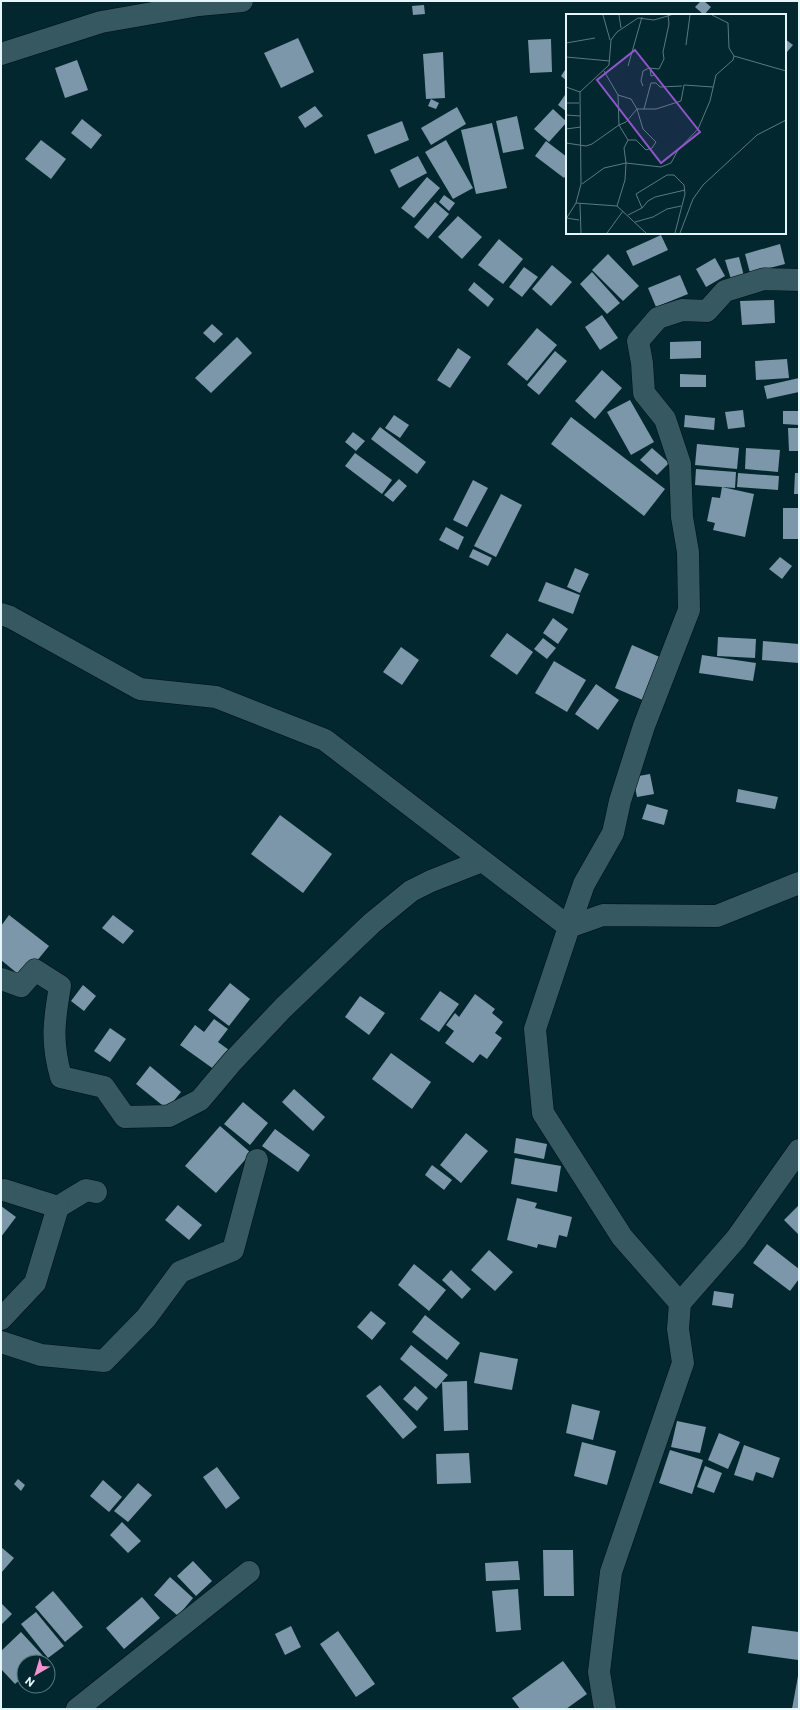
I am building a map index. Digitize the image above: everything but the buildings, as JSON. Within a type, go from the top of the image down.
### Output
[{"type":"street","points":[[1,54],[101,22],[199,5],[242,1]]},
{"type":"street","points":[[680,1303],[622,1237],[543,1113],[535,1029],[584,884],[613,833],[620,801],[644,726],[689,610],[688,552],[682,517],[680,464],[665,419],[644,393],[642,363],[638,341],[658,318],[682,310],[707,311],[725,291],[764,279],[799,280]]},
{"type":"street","points":[[1,614],[10,617],[140,689],[216,696],[325,740],[569,927]]},
{"type":"street","points":[[1,979],[21,986],[34,970],[60,986],[54,1025],[56,1060],[61,1077],[104,1087],[125,1117],[169,1116],[200,1100],[232,1062],[283,1008],[372,923],[411,891],[431,881],[482,861]]},
{"type":"street","points":[[569,927],[603,915],[717,916],[799,883]]},
{"type":"street","points":[[605,1709],[600,1672],[611,1572],[683,1363],[678,1329],[680,1303],[736,1239],[799,1150]]},
{"type":"street","points":[[1,1342],[41,1355],[104,1361],[146,1318],[180,1272],[234,1250],[257,1160]]},
{"type":"street","points":[[4,1190],[58,1207]]},
{"type":"street","points":[[1,1319],[35,1283],[58,1207],[86,1190],[96,1192]]},
{"type":"street","points":[[77,1709],[249,1572]]}]
